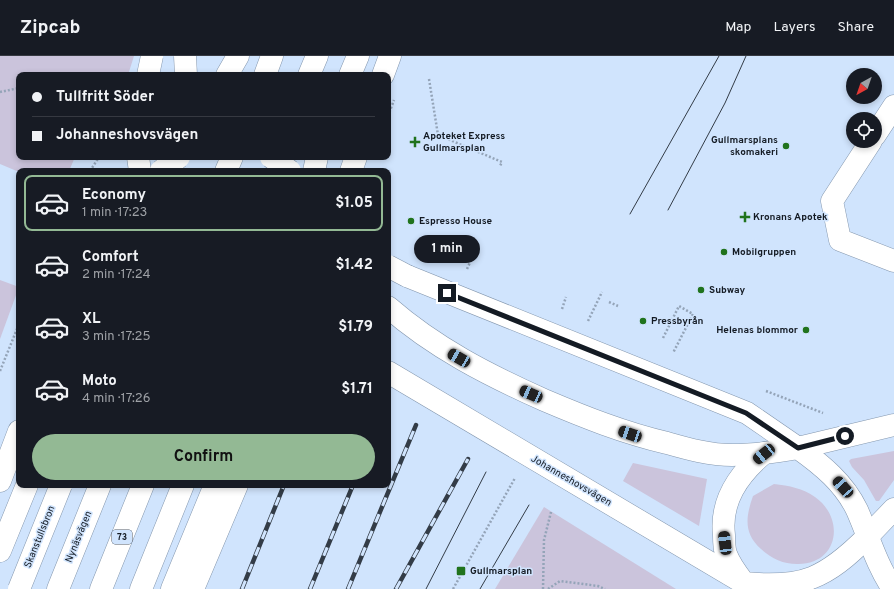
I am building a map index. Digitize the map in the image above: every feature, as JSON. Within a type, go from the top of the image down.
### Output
[{"type":"main road","points":[[149,72],[152,56]]},
{"type":"main road","points":[[185,56],[186,72]]},
{"type":"main road","points":[[229,72],[238,56]]},
{"type":"main road","points":[[266,72],[272,56]]},
{"type":"main road","points":[[310,72],[317,56]]},
{"type":"main road","points":[[351,72],[358,56]]},
{"type":"main road","points":[[384,72],[390,56]]},
{"type":"main road","points":[[882,124],[894,106]]},
{"type":"main road","points":[[866,148],[832,201],[840,240],[894,261]]},
{"type":"main road","points":[[166,168],[175,160]]},
{"type":"main road","points":[[275,160],[286,168]]},
{"type":"main road","points":[[391,268],[406,276],[746,413],[823,465],[843,487],[856,510],[880,570],[892,589]]},
{"type":"main road","points":[[391,310],[436,345],[470,365],[504,382],[597,423],[630,434],[704,452],[732,455],[764,454],[798,448],[894,425]]},
{"type":"main road","name":"Johanneshovsvägen","points":[[391,374],[749,586]]},
{"type":"main road","points":[[0,481],[16,439]]},
{"type":"main road","points":[[764,454],[740,476],[726,502],[723,517],[726,553],[733,567],[749,586],[789,584],[822,575],[845,559],[894,509]]},
{"type":"main road","points":[[0,550],[26,488]]},
{"type":"main road","name":"Skanstullsbron","points":[[19,589],[60,488]]},
{"type":"main road","name":"Nynäsvägen","points":[[58,589],[99,488]]},
{"type":"main road","name":"73","points":[[101,589],[142,488]]},
{"type":"main road","points":[[141,589],[182,488]]},
{"type":"main road","points":[[172,589],[214,488]]},
{"type":"main road","points":[[193,589],[236,488]]},
{"type":"path","points":[[428,79],[438,135],[502,162],[500,166]]},
{"type":"path","points":[[0,92],[16,89]]},
{"type":"path","points":[[442,259],[448,248]]},
{"type":"path","points":[[467,269],[472,258]]},
{"type":"path","points":[[585,326],[602,292]]},
{"type":"path","points":[[562,309],[566,297]]},
{"type":"path","points":[[609,302],[618,306]]},
{"type":"path","points":[[663,338],[679,306],[693,314],[673,353]]},
{"type":"path","points":[[558,307],[569,312]]},
{"type":"path","points":[[584,317],[590,320]]},
{"type":"path","points":[[0,371],[16,331]]},
{"type":"path","points":[[669,352],[676,355]]},
{"type":"path","points":[[761,389],[825,414]]},
{"type":"path","points":[[543,589],[544,540],[551,512]]},
{"type":"path","points":[[548,589],[560,581],[598,586],[605,589]]},
{"type":"shaded area","points":[[0,56],[134,56],[129,72],[16,72],[16,160],[74,160],[70,168],[16,168],[16,171],[0,164]]},
{"type":"shaded area","points":[[0,280],[16,286],[16,295],[0,339]]},
{"type":"shaded area","points":[[894,451],[894,480],[879,501],[876,501],[864,480],[852,467],[849,461],[851,459]]},
{"type":"shaded area","points":[[633,463],[707,479],[699,526],[623,481]]},
{"type":"shaded area","points":[[774,484],[806,491],[825,506],[831,517],[834,528],[833,539],[829,549],[821,557],[811,562],[797,564],[782,562],[773,558],[761,549],[751,537],[748,517],[753,496]]},
{"type":"shaded area","points":[[544,507],[676,589],[495,589]]},
{"type":"tram line","points":[[630,214],[719,56]]},
{"type":"tram line","points":[[668,210],[725,103],[746,56]]},
{"type":"tram line","points":[[426,589],[486,472]]},
{"type":"tram line","points":[[480,589],[529,505]]},
{"type":"railway","points":[[391,485],[416,425]]},
{"type":"railway","points":[[396,589],[468,459]]},
{"type":"railway","points":[[242,589],[283,488]]},
{"type":"railway","points":[[310,589],[352,488]]},
{"type":"railway","points":[[348,589],[390,488]]},
{"type":"place","name":"Apoteket Express Gullmarsplan","points":[[415,142]]},
{"type":"place","name":"Gullmarsplans skomakeri","points":[[786,146]]},
{"type":"place","name":"Kronans Apotek","points":[[745,217]]},
{"type":"place","name":"Espresso House","points":[[411,221]]},
{"type":"place","name":"Mobilgruppen","points":[[724,252]]},
{"type":"place","name":"Subway","points":[[701,290]]},
{"type":"place","name":"Pressbyrån","points":[[643,321]]},
{"type":"place","name":"Helenas blommor","points":[[806,330]]},
{"type":"place","name":"Gullmarsplan","points":[[461,571]]},
{"type":"route","points":[[447,293],[501,316],[641,370],[746,413],[798,448],[845,436]]}]
